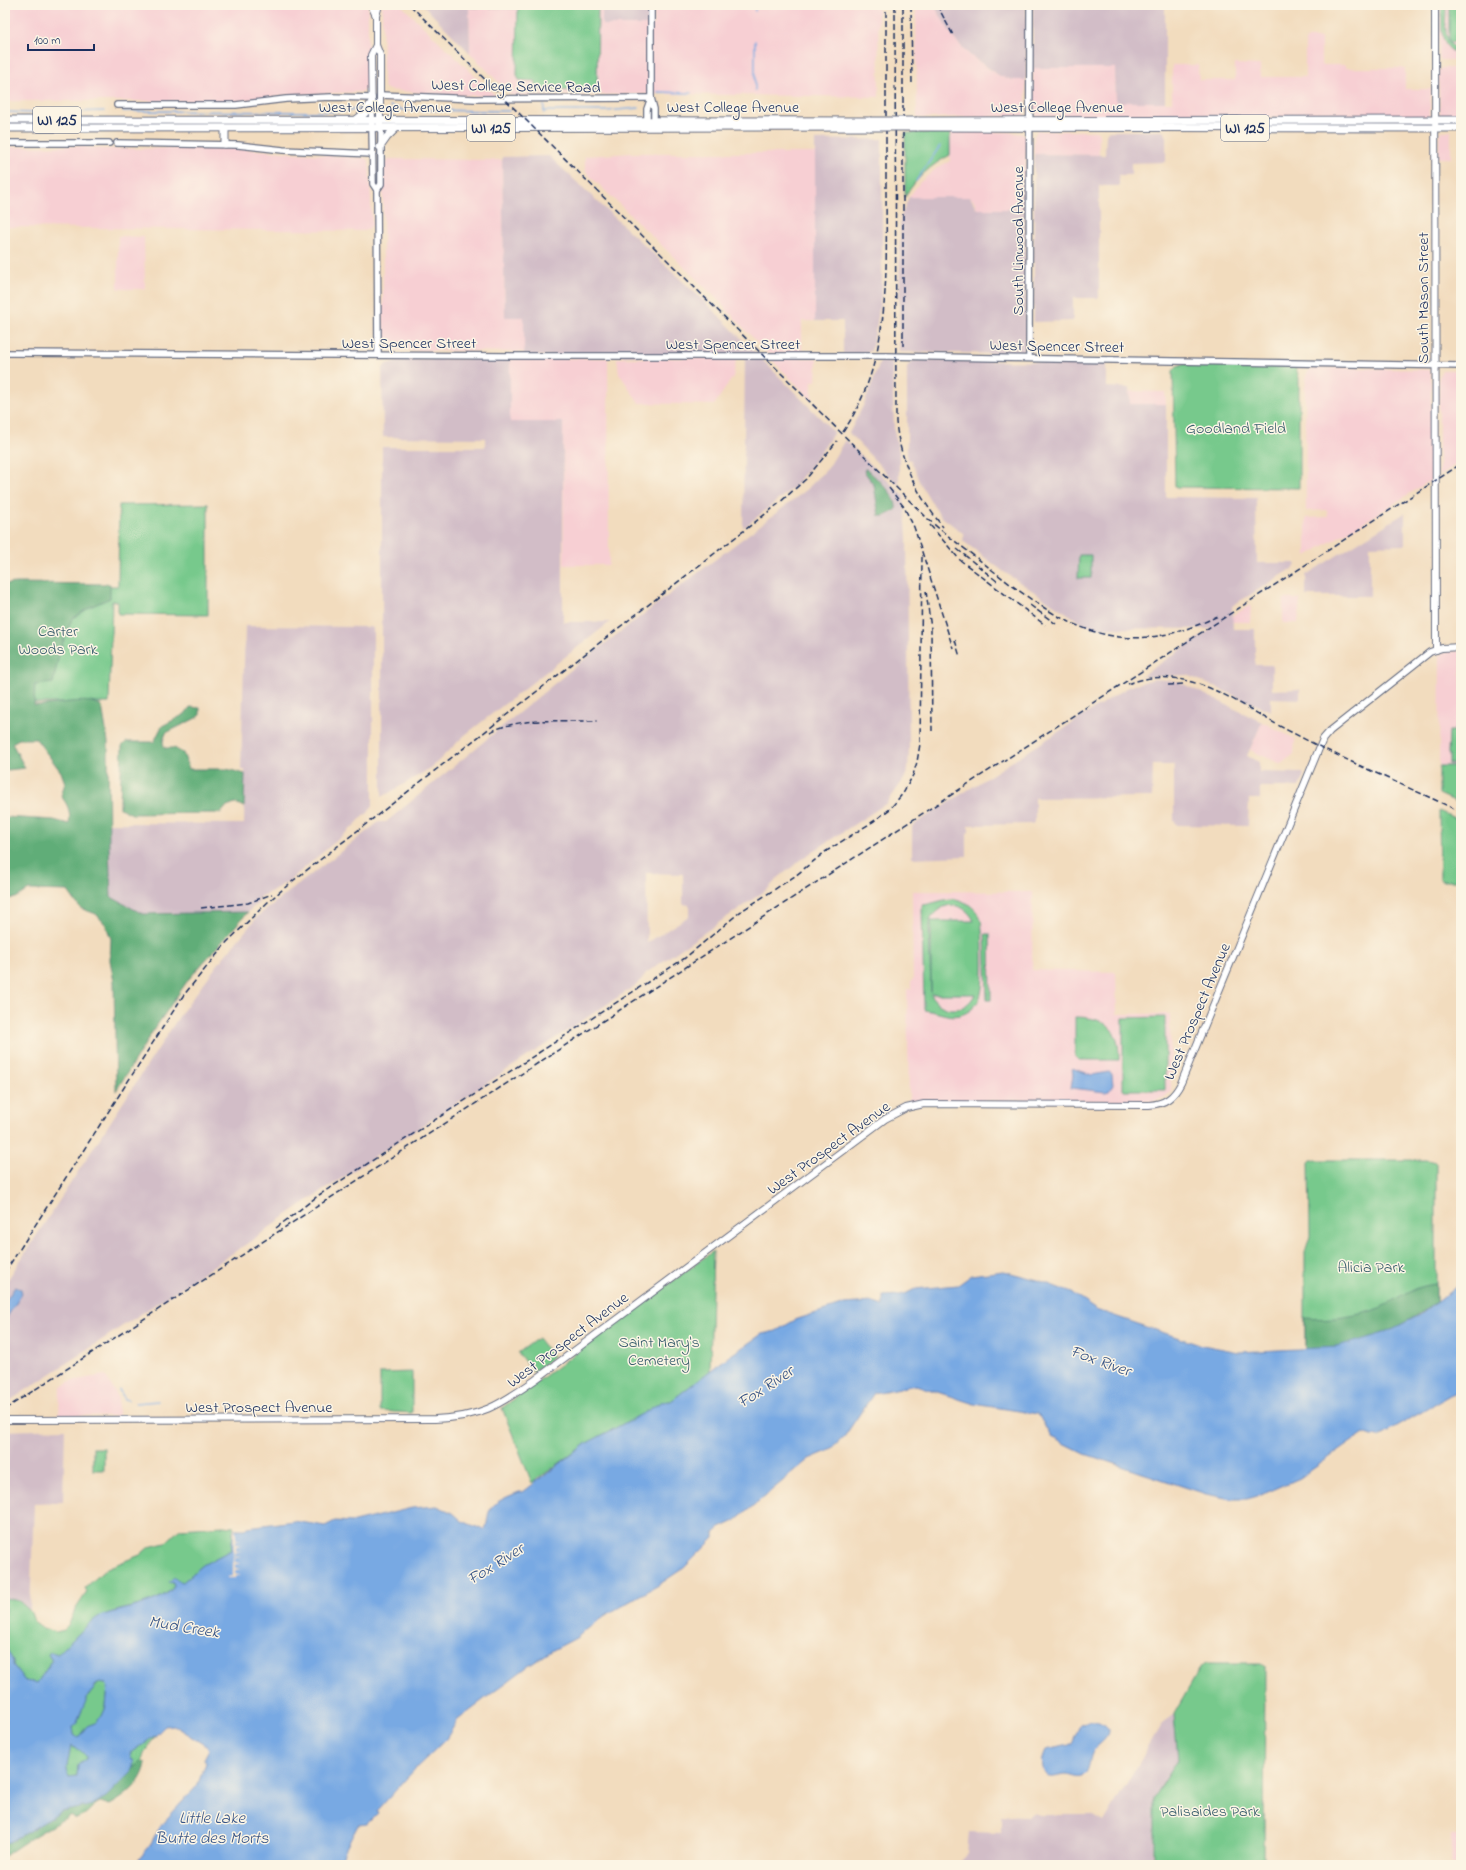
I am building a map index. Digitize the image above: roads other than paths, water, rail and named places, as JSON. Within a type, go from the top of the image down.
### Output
[{"type":"main road","points":[[371,5],[376,16]]},
{"type":"main road","points":[[379,5],[376,16],[376,45],[380,56],[380,129]]},
{"type":"main road","name":"South Mason Street","points":[[1435,5],[1435,365],[1434,473],[1432,476],[1432,487],[1435,491],[1436,650]]},
{"type":"main road","points":[[372,128],[371,55],[376,45]]},
{"type":"main road","points":[[356,120],[365,113],[372,100]]},
{"type":"main road","name":"West College Avenue","points":[[5,120],[651,120],[870,124],[1030,124],[1084,120],[1435,124],[1461,128]]},
{"type":"main road","points":[[1070,128],[1072,125],[1084,120]]},
{"type":"main road","name":"West College Avenue","points":[[1030,124],[1070,128],[1435,124],[1461,120]]},
{"type":"main road","name":"West College Avenue","points":[[5,128],[651,128],[870,124]]},
{"type":"main road","points":[[380,147],[387,136],[396,128]]},
{"type":"main road","points":[[225,129],[225,144]]},
{"type":"main road","name":"West Prospect Avenue","points":[[5,1420],[460,1418],[498,1405],[535,1380],[885,1118],[912,1106],[930,1104],[1153,1105],[1170,1098],[1176,1092],[1181,1083],[1325,736],[1430,652],[1445,647],[1461,647]]},
{"type":"street","points":[[651,5],[651,98],[654,109],[651,120],[651,128]]},
{"type":"street","name":"South Linwood Avenue","points":[[1029,358],[1030,5]]},
{"type":"street","name":"West College Service Road","points":[[380,95],[475,99],[651,98]]},
{"type":"street","points":[[117,105],[236,105],[286,99],[331,97],[372,100]]},
{"type":"street","points":[[372,128],[373,184],[376,190],[378,355]]},
{"type":"street","points":[[376,190],[381,184],[380,129]]},
{"type":"street","points":[[5,143],[109,143]]},
{"type":"street","points":[[117,143],[225,144],[288,150],[372,154]]},
{"type":"street","name":"West Spencer Street","points":[[5,353],[886,356],[1461,366]]},
{"type":"water","points":[[1072,1068],[1092,1075],[1109,1072],[1112,1074],[1113,1085],[1109,1091],[1105,1092],[1071,1088],[1073,1075]]},
{"type":"water","points":[[1003,1271],[1038,1280],[1072,1293],[1097,1310],[1197,1344],[1239,1352],[1338,1347],[1384,1333],[1420,1315],[1461,1283],[1461,1389],[1379,1437],[1364,1433],[1300,1478],[1261,1495],[1247,1499],[1231,1499],[1206,1494],[1085,1454],[1051,1437],[1038,1414],[974,1404],[916,1385],[874,1393],[844,1437],[830,1450],[809,1459],[735,1521],[720,1528],[714,1533],[714,1538],[685,1567],[657,1586],[604,1616],[576,1638],[553,1650],[527,1667],[459,1718],[446,1739],[415,1769],[377,1811],[378,1813],[367,1824],[358,1825],[344,1852],[340,1865],[134,1865],[149,1847],[160,1826],[197,1786],[206,1763],[204,1759],[209,1749],[173,1725],[165,1726],[156,1735],[130,1753],[131,1758],[134,1761],[132,1771],[106,1797],[92,1805],[61,1812],[5,1845],[5,1646],[13,1661],[13,1665],[25,1681],[37,1683],[52,1661],[48,1654],[51,1652],[58,1654],[96,1618],[141,1605],[162,1597],[170,1592],[174,1586],[173,1583],[169,1582],[174,1577],[178,1581],[183,1582],[203,1565],[231,1550],[234,1529],[246,1529],[248,1527],[294,1521],[325,1526],[335,1521],[354,1522],[412,1508],[437,1506],[453,1513],[462,1521],[484,1530],[491,1508],[498,1502],[519,1492],[523,1492],[587,1443],[642,1414],[661,1402],[671,1401],[728,1357],[762,1334],[776,1331],[795,1320],[844,1304],[871,1302],[883,1306],[883,1296],[900,1295],[915,1289],[958,1285],[972,1275]],"holes":[[[100,1682],[105,1683],[108,1687],[106,1707],[102,1716],[95,1723],[87,1726],[78,1738],[74,1735],[73,1727],[76,1725],[88,1696]],[[71,1746],[80,1750],[86,1756],[86,1759],[78,1765],[77,1776],[69,1777],[66,1771]]]},
{"type":"water","points":[[15,1287],[21,1289],[22,1294],[5,1320],[5,1302]]},
{"type":"water","points":[[1091,1721],[1102,1723],[1108,1728],[1108,1732],[1106,1738],[1092,1753],[1086,1773],[1079,1778],[1065,1775],[1052,1777],[1047,1776],[1043,1765],[1046,1750],[1069,1745],[1072,1743],[1080,1725]]},
{"type":"waterway","points":[[755,5],[755,11]]},
{"type":"waterway","points":[[755,41],[755,90]]},
{"type":"waterway","points":[[658,92],[691,93]]},
{"type":"waterway","points":[[544,105],[544,113]]},
{"type":"waterway","points":[[390,106],[403,110],[509,111]]},
{"type":"waterway","points":[[123,111],[321,112],[349,111],[363,108]]},
{"type":"waterway","points":[[544,111],[606,111],[639,108]]},
{"type":"waterway","points":[[5,112],[33,113],[104,111]]},
{"type":"waterway","points":[[916,181],[940,146]]},
{"type":"waterway","points":[[119,1390],[125,1399],[128,1400]]},
{"type":"waterway","points":[[135,1403],[158,1401]]},
{"type":"railway","points":[[410,5],[928,519],[1020,591],[1047,609],[1073,623],[1099,633],[1126,638],[1155,636],[1186,629],[1220,615]]},
{"type":"railway","points":[[843,432],[859,404],[871,374],[879,343],[883,312],[886,280],[886,5]]},
{"type":"railway","points":[[895,5],[896,422],[898,437],[906,465],[918,491],[943,527]]},
{"type":"railway","points":[[903,5],[903,346]]},
{"type":"railway","points":[[911,5],[912,86]]},
{"type":"railway","points":[[937,5],[953,35]]},
{"type":"railway","points":[[5,1272],[183,996],[227,942],[269,901],[294,880],[777,505],[806,479],[837,441]]},
{"type":"railway","points":[[5,1409],[1461,464]]},
{"type":"railway","points":[[889,488],[904,507],[914,527],[953,648]]},
{"type":"railway","points":[[930,525],[960,560],[1045,625]]},
{"type":"railway","points":[[957,549],[998,582]]},
{"type":"railway","points":[[276,1228],[319,1195],[685,958],[740,912],[795,876],[825,852],[890,809],[904,792],[913,775],[920,744],[922,557]]},
{"type":"railway","points":[[926,591],[931,629],[932,731]]},
{"type":"railway","points":[[1030,605],[1056,624]]},
{"type":"railway","points":[[955,640],[960,657]]},
{"type":"railway","points":[[1128,684],[1143,679],[1166,678],[1181,679],[1202,685],[1215,690],[1312,743],[1461,812]]},
{"type":"railway","points":[[1168,685],[1185,684]]},
{"type":"railway","points":[[490,732],[502,727],[529,722],[597,721]]},
{"type":"railway","points":[[201,908],[248,903],[272,894]]},
{"type":"park label","name":"Goodland Field","points":[[1236,427]]},
{"type":"park label","name":"Carter Woods Park","points":[[58,639]]},
{"type":"park label","name":"Alicia Park","points":[[1371,1266]]},
{"type":"park label","name":"Saint Mary's Cemetery","points":[[659,1350]]},
{"type":"park label","name":"Palisaides Park","points":[[1210,1810]]},
{"type":"water label","name":"Fox River","points":[[1101,1360]]},
{"type":"water label","name":"Fox River","points":[[765,1386]]},
{"type":"water label","name":"Fox River","points":[[495,1563]]},
{"type":"water label","name":"Mud Creek","points":[[184,1626]]},
{"type":"water label","name":"Little Lake Butte des Morts","points":[[212,1827]]}]
